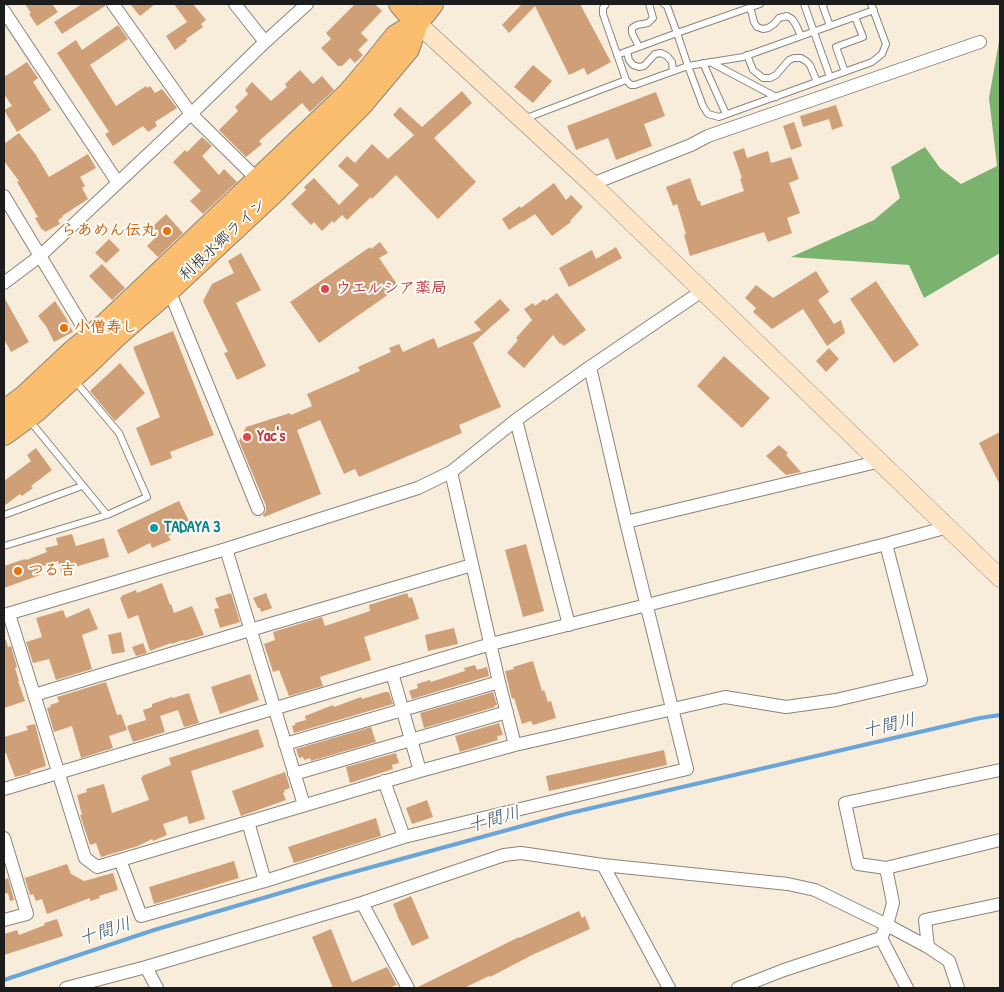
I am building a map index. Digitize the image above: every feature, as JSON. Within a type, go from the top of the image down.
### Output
[{"type":"highway","points":[[400,4],[417,23]]},
{"type":"highway","name":"利根水郷ライン","points":[[4,434],[38,410],[72,378],[108,323],[361,105],[408,49],[417,23],[432,4]]},
{"type":"highway","name":"利根水郷ライン","points":[[4,412],[25,396],[72,352],[114,338],[169,290],[265,187]]},
{"type":"street","points":[[113,4],[192,114],[265,187]]},
{"type":"street","points":[[235,4],[265,42]]},
{"type":"street","points":[[4,283],[40,256],[307,4]]},
{"type":"street","points":[[4,11],[118,183]]},
{"type":"street","points":[[417,23],[592,184],[1000,578]]},
{"type":"street","points":[[592,184],[708,136],[980,42]]},
{"type":"street","points":[[4,196],[94,345]]},
{"type":"street","points":[[169,290],[258,509]]},
{"type":"street","points":[[702,291],[516,420],[451,472],[418,488],[226,549],[6,615],[34,695],[85,858],[97,866],[384,781],[515,745],[725,697],[786,707],[836,700],[921,680],[886,544]]},
{"type":"street","points":[[120,860],[141,916],[265,881],[404,837],[687,769],[590,367]]},
{"type":"street","points":[[516,420],[568,624]]},
{"type":"street","points":[[626,522],[880,461]]},
{"type":"street","points":[[451,472],[515,745]]},
{"type":"street","points":[[4,790],[490,644],[647,606],[948,527]]},
{"type":"street","points":[[226,549],[304,805]]},
{"type":"street","points":[[34,695],[472,565]]},
{"type":"street","points":[[392,673],[420,771]]},
{"type":"street","points":[[285,744],[499,682]]},
{"type":"street","points":[[294,774],[507,712]]},
{"type":"street","points":[[1000,770],[845,803],[858,864],[886,868],[1000,840]]},
{"type":"street","points":[[384,781],[404,837]]},
{"type":"street","points":[[248,822],[265,881]]},
{"type":"street","points":[[4,838],[27,914],[4,920]]},
{"type":"street","points":[[66,988],[146,967],[362,903],[504,855],[521,854],[788,884],[815,890],[887,925],[928,947],[949,961],[958,988]]},
{"type":"street","points":[[603,864],[669,988]]},
{"type":"street","points":[[738,988],[784,970],[880,938],[887,925],[893,903],[886,868]]},
{"type":"street","points":[[362,903],[408,988]]},
{"type":"street","points":[[928,947],[926,920],[1000,904]]},
{"type":"street","points":[[880,938],[907,988]]},
{"type":"street","points":[[146,967],[157,988]]},
{"type":"lane","points":[[606,4],[602,14],[626,80],[631,84],[636,84],[688,66],[747,55],[855,17],[872,7],[886,44],[882,54],[872,62],[719,117],[708,114],[703,106],[688,66],[667,6],[664,4]]},
{"type":"lane","points":[[639,47],[632,33],[632,28],[636,25],[648,23],[653,18],[649,4]]},
{"type":"lane","points":[[617,55],[760,4]]},
{"type":"lane","points":[[804,4],[830,77]]},
{"type":"lane","points":[[824,4],[822,4],[830,26]]},
{"type":"lane","points":[[750,8],[757,27],[768,28],[779,18],[787,16],[796,24],[801,36]]},
{"type":"lane","points":[[845,72],[836,47],[863,37],[855,17]]},
{"type":"lane","points":[[627,52],[629,60],[633,65],[639,67],[644,66],[655,54],[661,53],[672,62],[673,71]]},
{"type":"lane","points":[[747,55],[754,70],[763,78],[770,78],[776,75],[789,60],[801,58],[810,65],[816,82]]},
{"type":"lane","points":[[706,62],[776,97]]},
{"type":"lane","points":[[706,62],[726,114]]},
{"type":"lane","points":[[522,120],[626,80]]},
{"type":"lane","points":[[4,546],[107,515],[147,497],[119,433],[72,378]]},
{"type":"lane","points":[[27,417],[107,515]]},
{"type":"lane","points":[[4,515],[82,486]]},
{"type":"green space","points":[[1000,36],[1000,253],[924,298],[909,265],[791,257],[874,220],[900,198],[891,167],[925,147],[940,168],[961,184],[997,166],[989,98]]},
{"type":"building","points":[[25,4],[52,4],[58,12],[37,26]]},
{"type":"building","points":[[82,4],[105,4],[105,6],[62,34],[54,22]]},
{"type":"building","points":[[130,4],[155,4],[140,16]]},
{"type":"building","points":[[174,4],[193,4],[206,20],[201,24],[203,27],[186,39],[187,41],[175,50],[166,36],[187,22]]},
{"type":"building","points":[[355,4],[375,4],[382,11],[361,33],[368,40],[358,50],[363,55],[355,63],[350,58],[342,66],[338,66],[321,48],[331,39],[326,33]]},
{"type":"building","points":[[522,4],[580,4],[611,62],[587,75],[584,68],[569,75],[535,6],[509,33],[502,25]]},
{"type":"building","points":[[118,25],[128,39],[90,65],[116,106],[146,86],[147,88],[150,86],[155,93],[162,89],[177,108],[155,122],[157,126],[148,132],[143,126],[113,146],[105,134],[109,132],[57,53],[76,40],[82,50]]},
{"type":"building","points":[[27,62],[38,78],[33,82],[51,110],[17,132],[4,110],[12,106],[4,94],[4,77]]},
{"type":"building","points":[[533,65],[552,81],[533,103],[514,87]]},
{"type":"building","points":[[300,70],[313,84],[322,76],[334,90],[310,112],[302,103],[259,141],[262,144],[246,157],[219,130],[238,111],[235,107],[248,94],[245,90],[252,82],[271,101],[287,87],[285,84]]},
{"type":"building","points":[[462,91],[472,103],[434,138],[476,182],[438,219],[396,175],[347,220],[342,215],[334,223],[332,221],[322,231],[314,222],[311,225],[291,204],[306,190],[304,187],[314,178],[339,205],[359,185],[338,166],[347,156],[355,163],[372,144],[388,159],[414,135],[393,115],[400,107],[422,127]]},
{"type":"building","points":[[656,92],[665,116],[644,124],[652,146],[616,160],[608,138],[576,150],[567,126]]},
{"type":"building","points":[[836,105],[843,126],[832,130],[829,119],[803,127],[800,116]]},
{"type":"building","points":[[794,122],[802,146],[791,150],[783,126]]},
{"type":"building","points":[[19,133],[36,155],[49,177],[88,154],[96,168],[80,177],[85,186],[82,188],[88,199],[62,216],[58,220],[60,224],[45,232],[35,218],[38,217],[17,182],[19,181],[4,161],[4,144]]},
{"type":"building","points":[[202,137],[212,146],[202,156],[219,175],[224,169],[237,182],[203,214],[190,201],[201,191],[173,162],[185,150],[187,152]]},
{"type":"building","points":[[744,148],[747,158],[768,151],[771,163],[791,157],[799,179],[789,183],[800,213],[787,218],[792,233],[768,242],[764,232],[690,256],[677,204],[673,206],[666,187],[690,178],[701,206],[744,191],[740,179],[742,178],[733,152]]},
{"type":"building","points":[[554,183],[566,200],[571,195],[583,207],[571,222],[552,236],[535,214],[509,230],[502,219],[520,206],[521,208]]},
{"type":"building","points":[[166,214],[183,233],[158,257],[147,246],[157,236],[150,229]]},
{"type":"building","points":[[109,239],[120,250],[106,263],[95,253]]},
{"type":"building","points":[[380,242],[388,253],[379,258],[399,287],[319,343],[290,302]]},
{"type":"building","points":[[616,247],[622,258],[569,287],[559,268],[592,250],[596,259]]},
{"type":"building","points":[[241,253],[261,290],[236,303],[266,366],[237,380],[224,353],[228,352],[203,301],[212,284],[234,273],[228,261]]},
{"type":"building","points":[[102,264],[125,288],[112,300],[89,276]]},
{"type":"building","points":[[816,271],[829,292],[818,300],[834,324],[841,320],[845,333],[827,346],[803,309],[772,329],[753,312],[756,308],[745,298],[756,285],[773,298]]},
{"type":"building","points":[[876,281],[919,345],[894,363],[850,299]]},
{"type":"building","points":[[557,293],[586,330],[564,346],[553,335],[524,368],[507,353],[518,340],[516,338],[532,320],[524,309],[533,303],[535,306],[544,299],[546,301]]},
{"type":"building","points":[[4,297],[29,342],[11,352],[4,339]]},
{"type":"building","points":[[500,299],[510,310],[473,343],[501,407],[459,425],[462,433],[359,477],[355,469],[344,474],[320,420],[297,430],[321,494],[264,517],[266,506],[239,441],[246,427],[290,413],[291,415],[312,406],[307,394],[360,371],[358,367],[391,352],[389,348],[399,344],[403,352],[434,338],[438,348],[481,330],[474,322]]},
{"type":"building","points":[[55,301],[73,332],[54,342],[46,326],[38,316]]},
{"type":"building","points":[[173,331],[214,435],[170,452],[172,458],[151,466],[136,428],[160,417],[133,347]]},
{"type":"building","points":[[829,348],[839,359],[826,372],[816,361]]},
{"type":"building","points":[[724,356],[770,398],[742,428],[697,386]]},
{"type":"building","points":[[120,363],[145,393],[115,421],[90,391]]},
{"type":"building","points":[[1000,432],[1000,485],[979,443]]},
{"type":"building","points":[[779,445],[788,453],[786,455],[801,472],[786,475],[766,456]]},
{"type":"building","points":[[36,448],[52,470],[31,486],[33,488],[22,496],[20,494],[4,506],[4,481],[31,461],[27,455]]},
{"type":"building","name":"TADAYA 3","points":[[179,501],[191,525],[168,536],[171,540],[152,548],[150,543],[128,554],[117,530]]},
{"type":"building","points":[[72,534],[76,546],[104,538],[109,557],[61,571],[58,561],[38,568],[40,575],[4,588],[4,566],[47,552],[45,548],[58,545],[56,538]]},
{"type":"building","points":[[526,544],[544,611],[523,617],[505,550]]},
{"type":"building","points":[[162,583],[174,613],[192,606],[204,635],[171,643],[150,651],[138,615],[128,619],[120,598],[136,590],[137,593]]},
{"type":"building","points":[[231,593],[240,622],[220,628],[214,609],[219,608],[215,598]]},
{"type":"building","points":[[266,593],[272,608],[261,612],[253,598]]},
{"type":"building","points":[[407,593],[409,598],[412,597],[419,619],[364,637],[371,660],[320,677],[323,686],[289,696],[279,670],[273,672],[264,644],[275,640],[273,632],[322,617],[325,626],[370,611],[369,605]]},
{"type":"building","points":[[89,608],[98,629],[82,635],[92,669],[56,680],[49,659],[33,663],[26,642],[42,637],[36,618],[63,610],[66,618]]},
{"type":"building","points":[[454,628],[458,644],[428,651],[425,635]]},
{"type":"building","points":[[121,632],[125,652],[112,654],[108,635]]},
{"type":"building","points":[[4,640],[6,640],[8,647],[11,646],[17,667],[15,668],[18,681],[25,701],[4,708]]},
{"type":"building","points":[[143,643],[147,653],[136,656],[132,647]]},
{"type":"building","points":[[533,661],[542,691],[544,690],[548,702],[551,701],[556,718],[533,725],[531,721],[522,724],[514,698],[512,699],[505,671]]},
{"type":"building","points":[[475,665],[477,670],[487,667],[489,676],[412,699],[409,691],[418,688],[417,684],[430,680],[431,682],[465,671],[464,668]]},
{"type":"building","points":[[250,674],[259,700],[220,714],[211,687]]},
{"type":"building","points":[[106,682],[117,715],[121,714],[127,730],[109,736],[113,748],[81,758],[72,726],[54,732],[47,708],[59,702],[57,697]]},
{"type":"building","points":[[389,692],[393,704],[294,733],[292,726],[295,723],[306,720],[305,716],[333,705],[334,707],[361,697],[362,699]]},
{"type":"building","points":[[493,692],[497,705],[495,707],[424,728],[420,713]]},
{"type":"building","points":[[189,693],[199,723],[184,727],[178,710],[160,716],[165,732],[133,742],[127,726],[146,720],[143,710],[152,707],[152,704]]},
{"type":"building","points":[[499,723],[503,735],[497,736],[498,740],[460,752],[455,736]]},
{"type":"building","points":[[35,724],[46,766],[30,771],[31,773],[15,777],[6,753],[4,754],[4,737],[28,730],[26,726]]},
{"type":"building","points":[[371,727],[376,742],[311,761],[310,758],[304,760],[303,757],[299,758],[296,749]]},
{"type":"building","points":[[258,729],[264,747],[191,771],[205,819],[189,824],[187,816],[163,824],[167,835],[101,857],[96,843],[90,845],[80,815],[82,815],[77,795],[87,792],[86,789],[104,784],[112,813],[149,800],[141,778],[171,765],[169,758]]},
{"type":"building","points":[[664,750],[667,765],[549,791],[546,776]]},
{"type":"building","points":[[396,753],[399,763],[392,765],[393,769],[350,783],[346,767]]},
{"type":"building","points":[[285,772],[290,788],[284,790],[285,792],[283,793],[286,800],[241,816],[232,791]]},
{"type":"building","points":[[427,800],[433,817],[412,824],[406,808]]},
{"type":"building","points":[[376,818],[381,836],[294,863],[288,847]]},
{"type":"building","points":[[234,861],[239,878],[154,904],[149,887]]},
{"type":"building","points":[[67,864],[71,874],[84,881],[113,873],[118,890],[99,896],[100,898],[90,901],[90,898],[47,914],[42,899],[36,901],[33,894],[30,895],[23,873],[25,878]]},
{"type":"building","points":[[8,878],[14,900],[10,901],[8,893],[4,894],[4,880]]},
{"type":"building","points":[[411,896],[429,938],[412,946],[393,904]]},
{"type":"building","points":[[579,911],[582,918],[585,916],[590,929],[532,955],[490,977],[464,988],[416,988],[519,937]]},
{"type":"building","points":[[57,919],[63,936],[4,955],[4,934],[17,930],[19,935]]},
{"type":"building","points":[[331,929],[352,982],[387,967],[397,985],[388,988],[333,988],[312,937]]},
{"type":"waterway","name":"十間川","points":[[4,980],[154,930],[328,879],[566,814],[980,718],[1000,715]]},
{"type":"place","name":"らあめん伝丸","points":[[167,231]]},
{"type":"place","name":"ウエルシア薬局","points":[[325,289]]},
{"type":"place","name":"小僧寿し","points":[[64,328]]},
{"type":"place","name":"Yac's","points":[[247,437]]},
{"type":"place","name":"TADAYA 3","points":[[154,528]]},
{"type":"place","name":"つる吉","points":[[18,571]]}]
